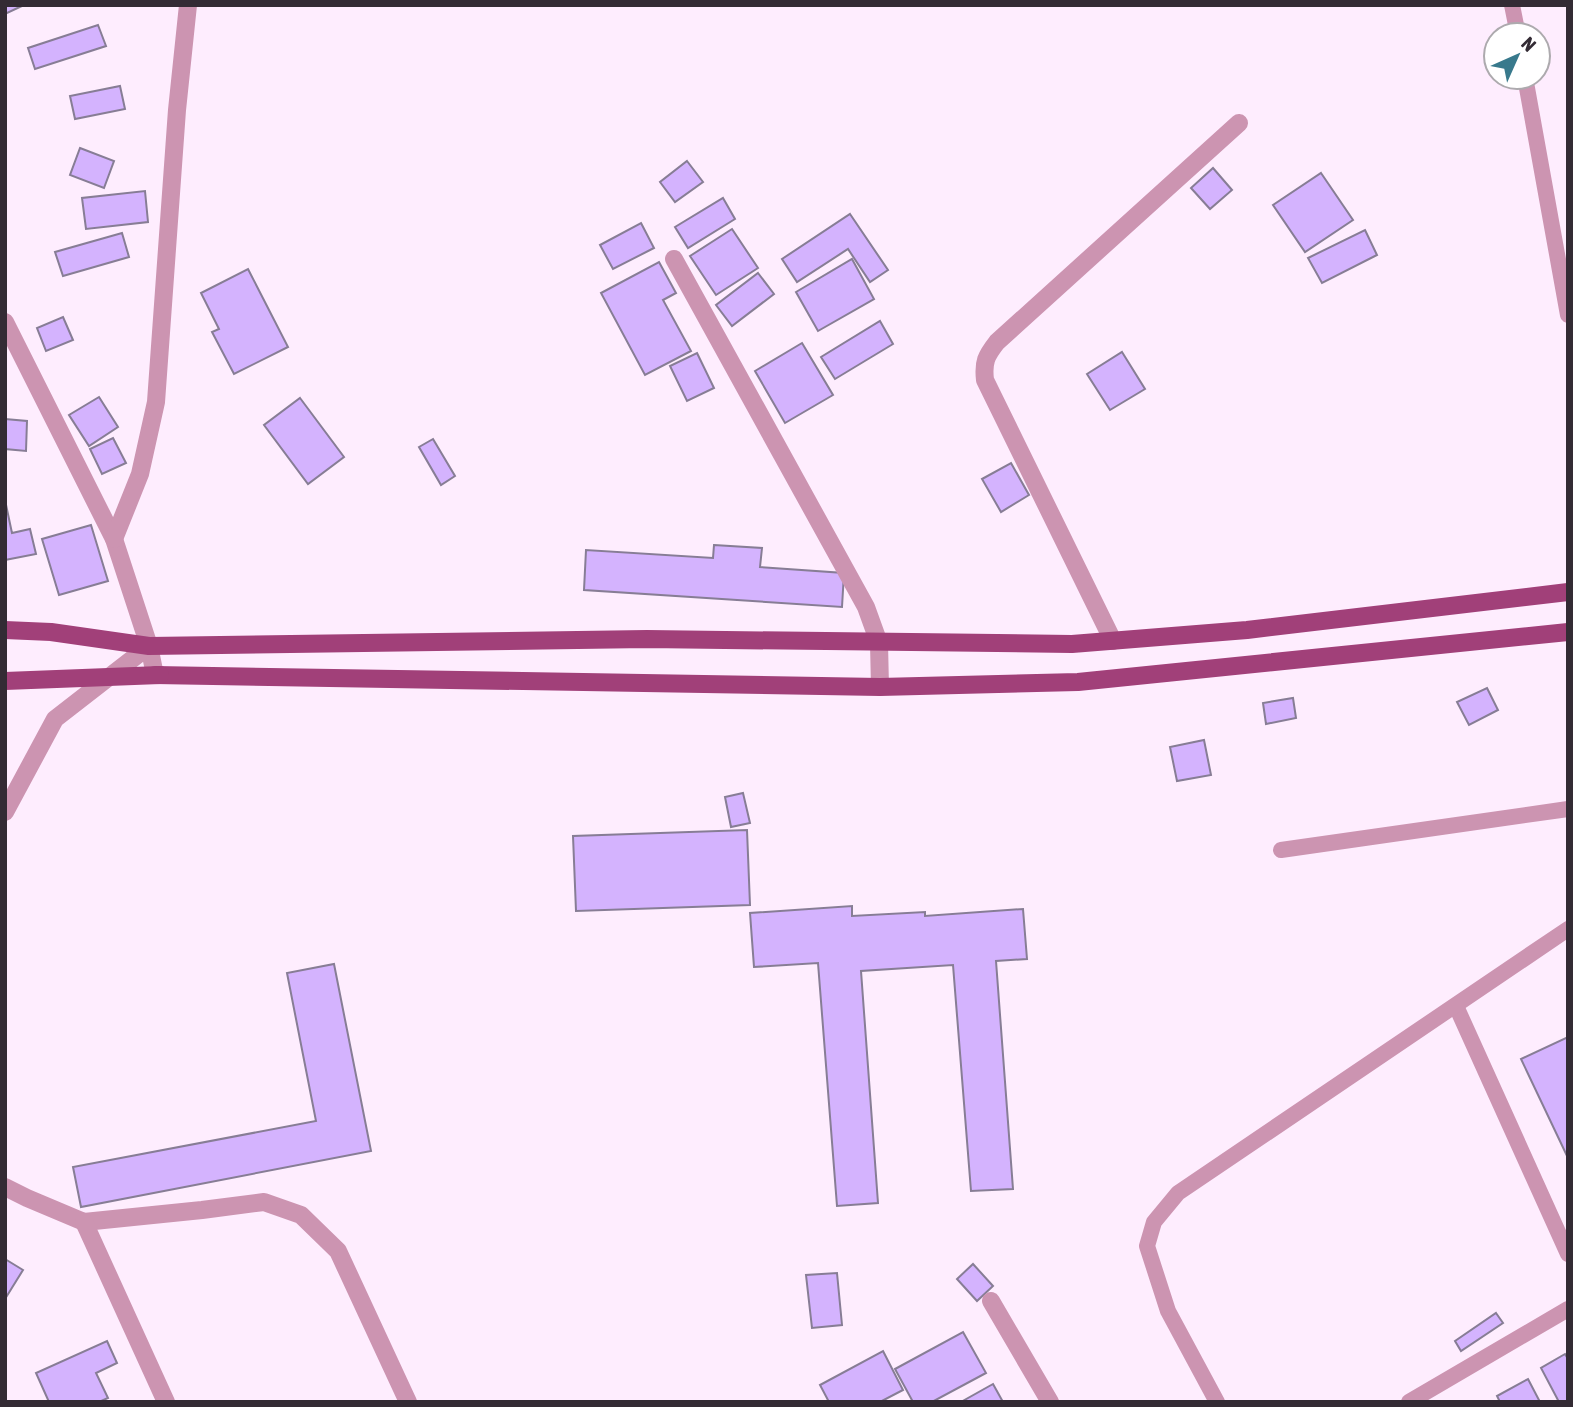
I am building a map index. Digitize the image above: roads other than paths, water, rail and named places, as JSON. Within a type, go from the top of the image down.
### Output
[{"type":"main road","points":[[5,630],[51,632],[149,646],[647,639],[1072,644],[1247,631],[1568,592]]},
{"type":"main road","points":[[5,681],[157,675],[880,687],[1078,682],[1568,632]]},
{"type":"street","points":[[114,539],[140,474],[156,402],[177,110],[188,5]]},
{"type":"street","points":[[1113,641],[985,380],[984,365],[997,342],[1239,122]]},
{"type":"street","points":[[674,258],[866,607],[879,643],[880,687]]},
{"type":"street","points":[[5,321],[114,539],[157,675]]},
{"type":"street","points":[[5,811],[55,719],[149,646]]},
{"type":"street","points":[[5,1186],[84,1222],[264,1202],[302,1215],[338,1251],[408,1402]]},
{"type":"street","points":[[84,1222],[166,1402]]},
{"type":"street","points":[[992,1301],[1050,1402]]},
{"type":"lane","points":[[1528,91],[1568,315]]},
{"type":"lane","points":[[1281,850],[1568,809]]},
{"type":"lane","points":[[1217,1402],[1168,1311],[1147,1246],[1154,1222],[1178,1193],[1568,929]]},
{"type":"lane","points":[[1456,1006],[1568,1254]]},
{"type":"lane","points":[[1409,1402],[1568,1309]]}]
